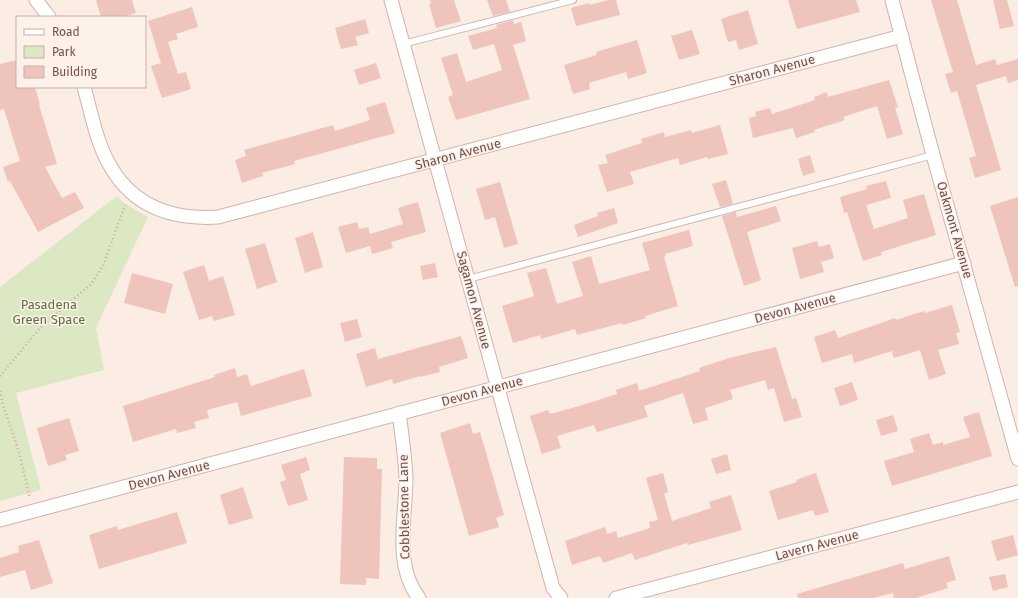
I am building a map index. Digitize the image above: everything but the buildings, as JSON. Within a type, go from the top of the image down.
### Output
[{"type":"street","points":[[36,0],[48,16]]},
{"type":"street","name":"Sagamon Avenue","points":[[391,0],[553,588],[561,598]]},
{"type":"street","name":"Oakmont Avenue","points":[[892,0],[933,155],[1018,459]]},
{"type":"street","name":"Sharon Avenue","points":[[84,88],[106,156],[120,181],[129,191],[153,208],[174,215],[197,219],[218,217],[902,36]]},
{"type":"street","name":"Devon Avenue","points":[[0,520],[964,263]]},
{"type":"street","name":"Cobblestone Lane","points":[[399,413],[406,476],[402,553],[411,588],[419,598]]},
{"type":"street","name":"Lavern Avenue","points":[[616,598],[1018,492]]},
{"type":"lane","points":[[404,44],[573,0]]},
{"type":"lane","points":[[468,279],[933,155]]},
{"type":"path","points":[[0,376],[40,328],[92,284],[103,266],[129,191]]},
{"type":"path","points":[[0,391],[3,405],[19,452],[34,511]]},
{"type":"green space","name":"Pasadena Green Space","points":[[117,196],[124,203],[148,217],[96,328],[104,370],[16,393],[41,490],[0,501],[0,287]]}]
